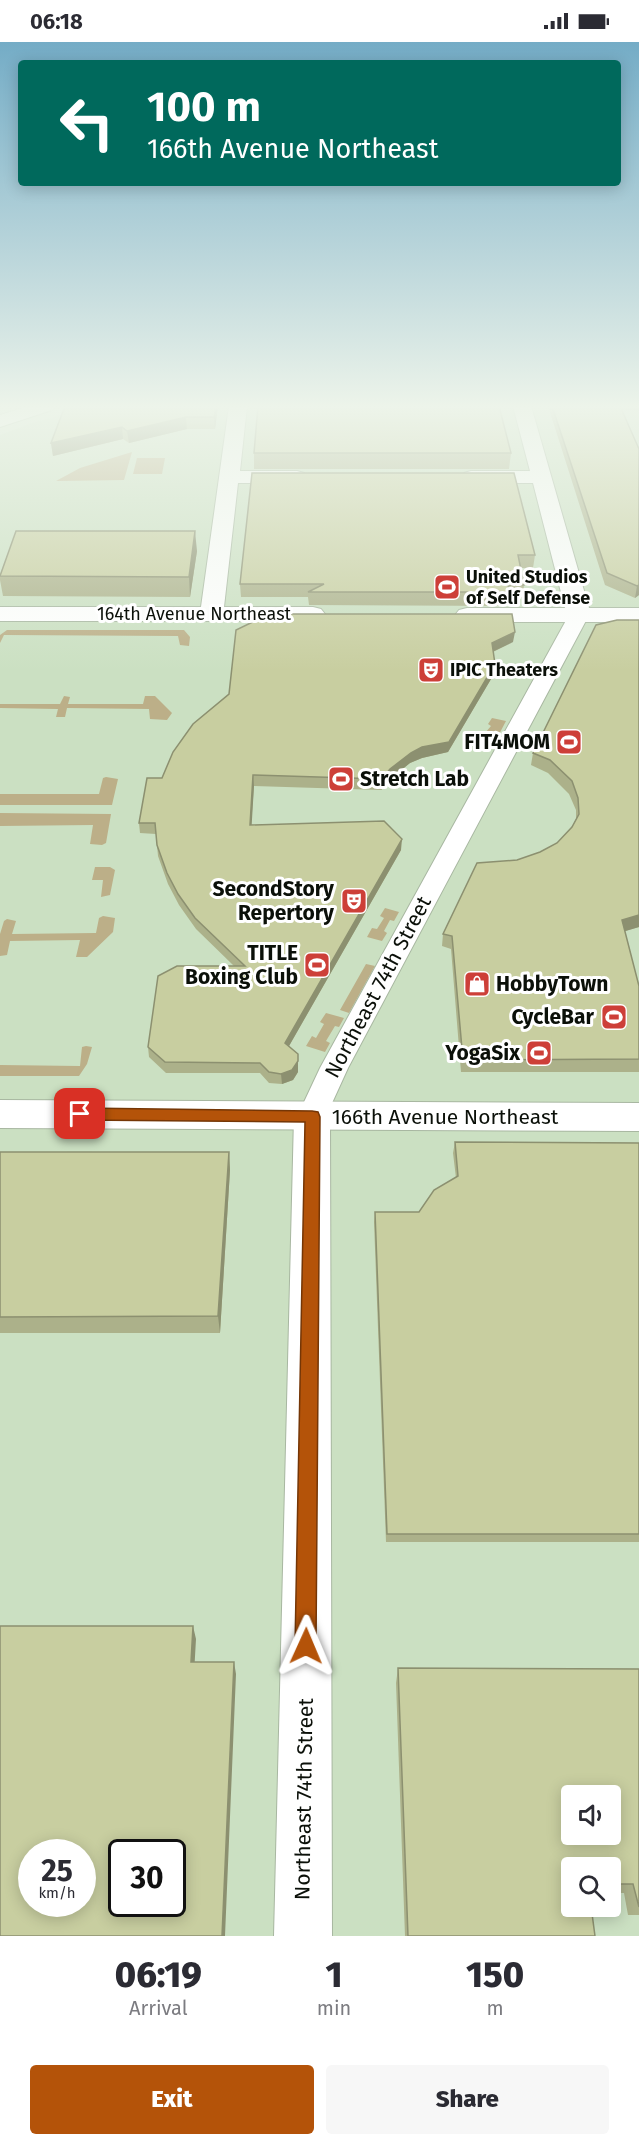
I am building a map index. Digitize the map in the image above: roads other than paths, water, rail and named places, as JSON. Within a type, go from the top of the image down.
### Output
[{"type":"street","points":[[212,614],[228,494]]},
{"type":"street","points":[[546,494],[579,615]]},
{"type":"street","name":"164th Avenue Northeast","points":[[0,614],[340,615]]},
{"type":"street","points":[[448,615],[639,615]]},
{"type":"street","name":"Northeast 74th Street","points":[[303,1936],[312,1117],[334,1068],[579,615]]},
{"type":"street","name":"166th Avenue Northeast","points":[[0,1113],[312,1117],[639,1117]]},
{"type":"place","name":"United Studios of Self Defense","points":[[447,587]]},
{"type":"place","name":"IPIC Theaters","points":[[431,670]]},
{"type":"place","name":"FIT4MOM","points":[[569,742]]},
{"type":"place","name":"Stretch Lab","points":[[341,779]]},
{"type":"place","name":"SecondStory Repertory","points":[[354,901]]},
{"type":"place","name":"TITLE Boxing Club","points":[[317,965]]},
{"type":"place","name":"HobbyTown","points":[[477,984]]},
{"type":"place","name":"CycleBar","points":[[614,1017]]},
{"type":"place","name":"YogaSix","points":[[539,1053]]}]
